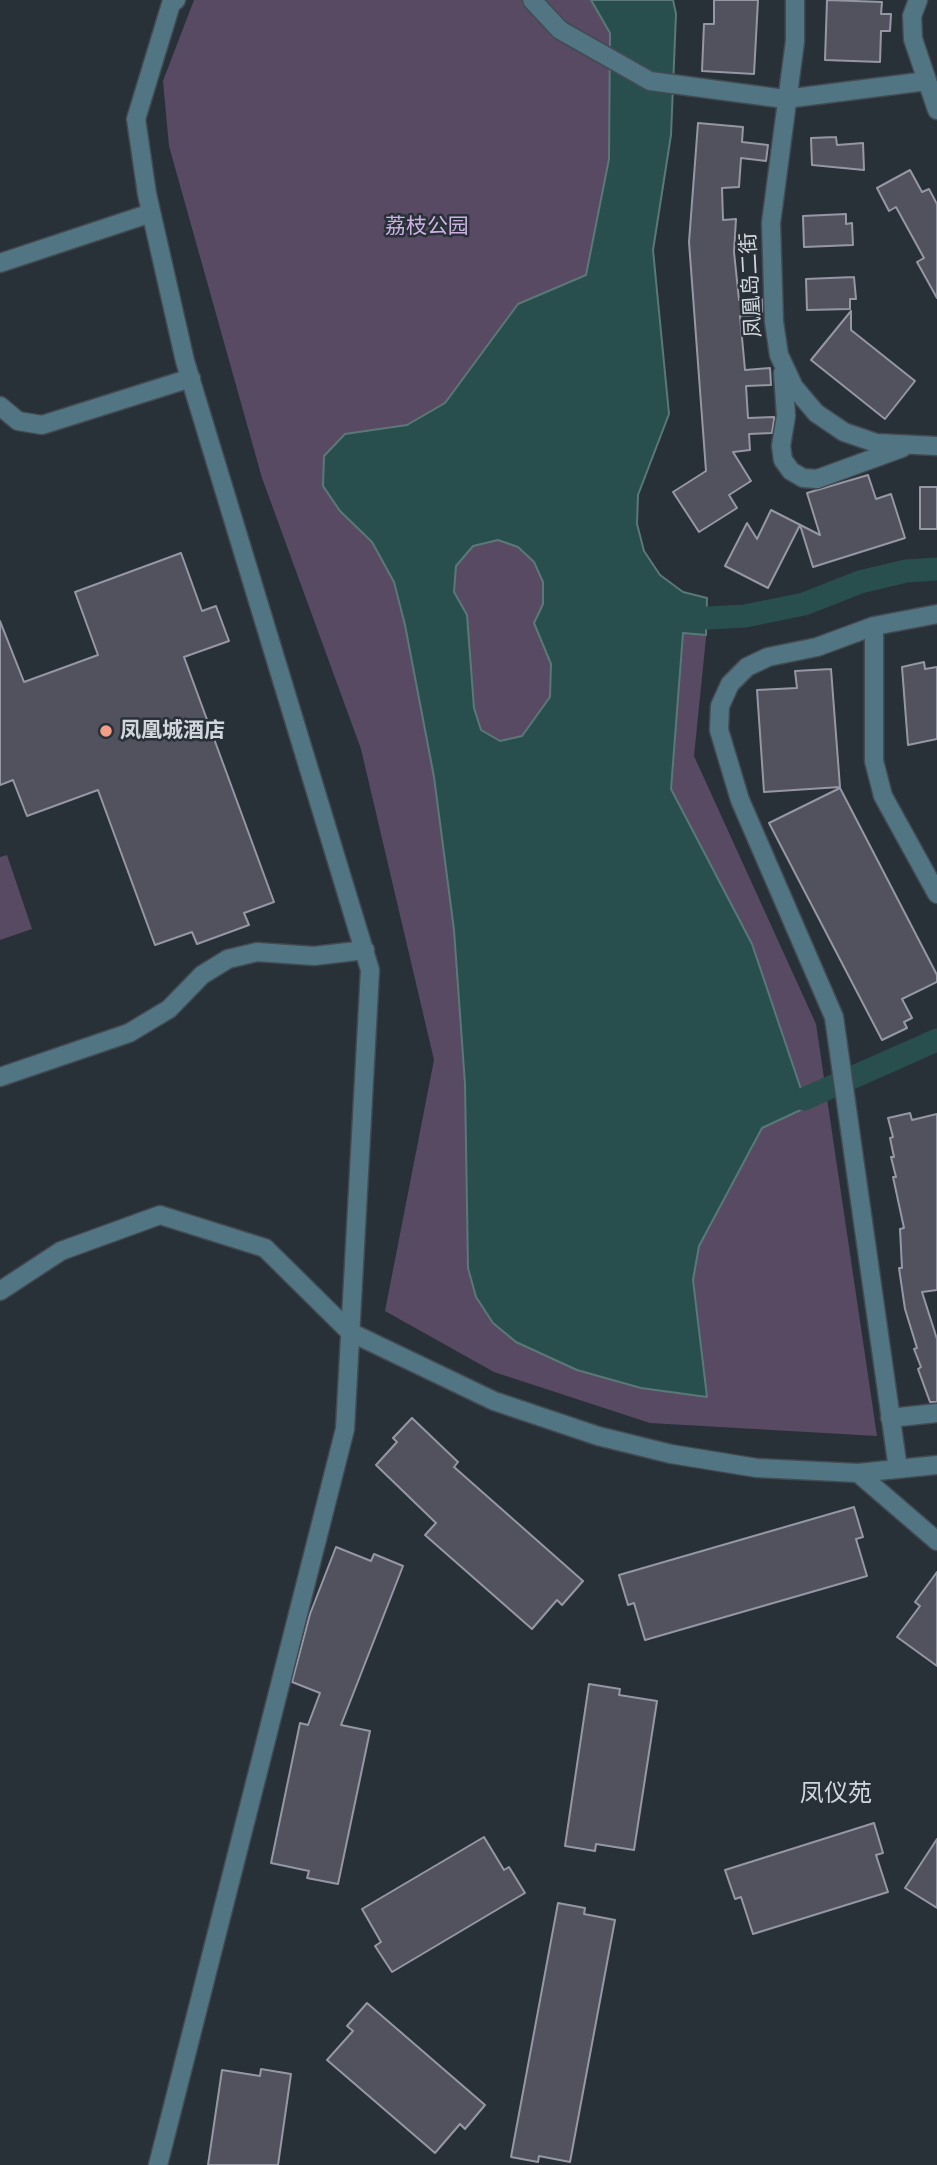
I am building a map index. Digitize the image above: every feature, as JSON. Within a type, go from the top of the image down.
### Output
[{"type":"street","points":[[532,0],[559,30],[650,81],[785,99],[927,81]]},
{"type":"street","name":"凤凰岛二街","points":[[794,0],[795,41],[785,99],[771,223],[774,322],[779,355],[801,395],[816,412],[844,432],[876,443],[937,446]]},
{"type":"street","points":[[918,0],[912,16],[913,39],[937,110]]},
{"type":"street","points":[[158,2165],[345,1429],[370,970],[191,378],[151,213],[136,119],[169,1]]},
{"type":"street","points":[[0,262],[151,213]]},
{"type":"street","points":[[779,355],[785,386],[786,416],[781,446],[783,460],[791,471],[803,478],[817,479],[910,445]]},
{"type":"street","points":[[0,406],[18,421],[42,425],[191,378]]},
{"type":"street","points":[[898,1469],[834,1017],[740,800],[719,730],[720,706],[730,684],[747,667],[768,657],[817,647],[873,625],[937,614]]},
{"type":"street","points":[[873,625],[874,761],[883,796],[937,894]]},
{"type":"street","points":[[0,1077],[129,1033],[169,1009],[202,975],[228,959],[257,952],[314,956],[365,950]]},
{"type":"street","points":[[0,1291],[61,1251],[160,1215],[265,1248],[350,1332],[494,1401],[598,1436],[707,1461],[757,1468],[858,1473],[937,1465]]},
{"type":"street","points":[[890,1418],[937,1413]]},
{"type":"street","points":[[858,1473],[937,1541]]},
{"type":"green space","name":"荔枝公园","points":[[194,0],[673,0],[676,14],[671,135],[653,250],[669,414],[638,495],[637,524],[644,551],[660,575],[683,592],[707,598],[708,618],[694,756],[816,1024],[877,1436],[650,1423],[494,1372],[385,1311],[434,1060],[361,749],[262,478],[169,146],[163,81]]},
{"type":"green space","points":[[7,855],[32,929],[0,940],[0,857]]},
{"type":"shaded area","points":[[591,0],[673,0],[676,14],[671,135],[653,250],[669,414],[638,495],[637,524],[644,551],[660,575],[683,592],[707,598],[706,635],[683,633],[671,789],[752,944],[807,1107],[762,1128],[699,1246],[693,1280],[707,1397],[641,1388],[577,1370],[516,1342],[493,1323],[476,1297],[468,1268],[465,1084],[454,930],[434,777],[405,625],[394,582],[372,542],[340,511],[323,486],[324,456],[345,434],[407,425],[445,403],[518,304],[586,275],[609,159],[610,33]],"holes":[[[498,540],[518,547],[534,562],[543,582],[543,604],[534,623],[551,664],[550,697],[522,736],[500,741],[481,730],[474,708],[467,615],[454,592],[456,566],[473,546]]]},
{"type":"building","points":[[714,0],[758,0],[754,74],[702,71],[704,24],[714,24]]},
{"type":"building","points":[[827,0],[882,2],[881,14],[891,14],[890,31],[881,31],[880,62],[825,60]]},
{"type":"building","points":[[698,123],[743,127],[742,142],[768,145],[766,161],[741,158],[739,187],[722,188],[723,220],[736,219],[734,252],[739,300],[762,299],[762,315],[740,316],[745,370],[770,368],[771,385],[746,386],[748,418],[774,417],[772,433],[749,434],[750,450],[733,452],[751,481],[729,495],[737,508],[699,532],[673,492],[706,471],[689,242]]},
{"type":"building","points":[[836,137],[837,145],[863,143],[864,170],[812,165],[811,138]]},
{"type":"building","points":[[910,170],[922,192],[929,189],[937,204],[937,298],[917,262],[924,258],[896,207],[889,211],[877,188]]},
{"type":"building","points":[[846,214],[846,224],[852,223],[853,245],[804,247],[803,216]]},
{"type":"building","points":[[854,277],[856,299],[850,299],[850,309],[807,310],[806,279]]},
{"type":"building","points":[[851,311],[851,330],[915,381],[885,419],[811,360]]},
{"type":"building","points":[[868,475],[876,499],[891,494],[905,538],[813,567],[800,525],[768,588],[725,566],[747,523],[757,539],[771,510],[820,535],[807,493]]},
{"type":"building","points":[[920,487],[937,487],[937,529],[920,529]]},
{"type":"building","name":"凤凰城酒店","points":[[181,553],[202,611],[216,606],[229,641],[184,657],[274,902],[244,913],[249,925],[197,944],[192,932],[155,945],[98,790],[27,816],[13,780],[0,785],[0,621],[24,682],[98,655],[75,592]]},
{"type":"building","points":[[924,662],[925,669],[937,667],[937,739],[908,745],[902,667]]},
{"type":"building","points":[[831,669],[840,787],[764,792],[757,690],[797,688],[795,671]]},
{"type":"building","points":[[840,788],[937,975],[937,982],[902,999],[912,1018],[904,1022],[907,1028],[882,1040],[769,823]]},
{"type":"building","points":[[910,1113],[912,1120],[937,1114],[937,1290],[922,1292],[937,1339],[937,1402],[930,1402],[918,1369],[921,1367],[905,1309],[899,1268],[902,1268],[900,1229],[904,1228],[893,1177],[896,1177],[890,1138],[893,1137],[888,1118]]},
{"type":"building","points":[[412,1418],[458,1462],[454,1467],[583,1581],[562,1605],[557,1600],[532,1629],[425,1535],[436,1523],[376,1465],[397,1442],[393,1438]]},
{"type":"building","points":[[854,1507],[863,1537],[856,1539],[867,1576],[645,1640],[634,1603],[628,1605],[619,1575]]},
{"type":"building","points":[[336,1547],[371,1561],[374,1554],[403,1566],[341,1725],[370,1731],[338,1884],[307,1878],[309,1871],[271,1863],[300,1723],[308,1725],[320,1693],[292,1682],[310,1614]]},
{"type":"building","points":[[937,1572],[937,1666],[897,1637],[920,1606],[915,1602]]},
{"type":"building","points":[[589,1684],[620,1689],[619,1695],[657,1701],[634,1850],[596,1844],[595,1851],[565,1846]]},
{"type":"building","points":[[874,1823],[883,1853],[876,1855],[888,1892],[753,1934],[741,1897],[735,1899],[725,1870]]},
{"type":"building","points":[[484,1837],[504,1870],[509,1867],[525,1893],[392,1972],[375,1946],[381,1942],[362,1909]]},
{"type":"building","points":[[937,1839],[937,1908],[905,1888]]},
{"type":"building","points":[[558,1903],[585,1908],[584,1914],[615,1920],[570,2162],[539,2156],[538,2162],[511,2157]]},
{"type":"building","points":[[367,2003],[485,2105],[465,2129],[460,2124],[435,2153],[327,2060],[353,2031],[347,2026]]},
{"type":"building","points":[[261,2069],[291,2074],[278,2165],[208,2165],[222,2070],[260,2076]]},
{"type":"waterway","points":[[708,618],[745,616],[804,604],[860,582],[906,571],[937,569]]},
{"type":"waterway","points":[[804,1099],[937,1040]]},
{"type":"place","name":"凤凰城酒店","points":[[106,731]]},
{"type":"district","name":"凤仪苑","points":[[836,1795]]}]
